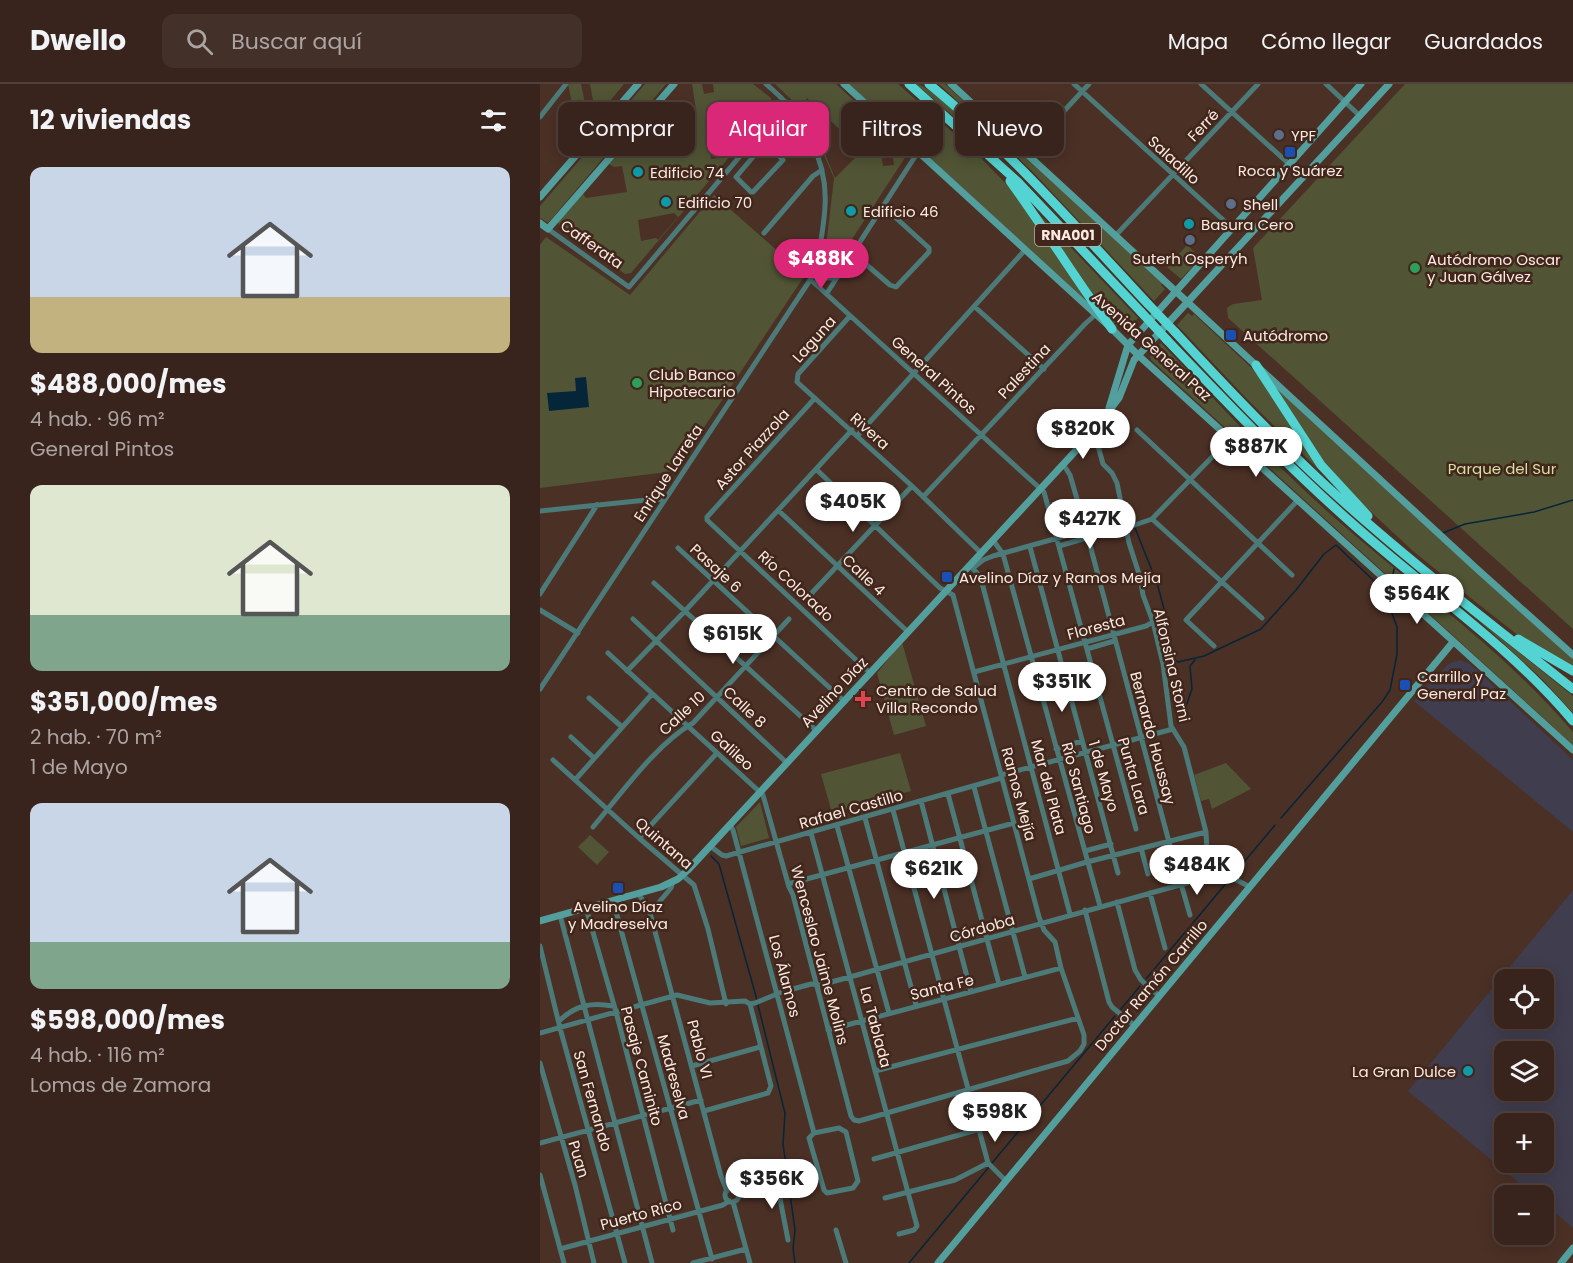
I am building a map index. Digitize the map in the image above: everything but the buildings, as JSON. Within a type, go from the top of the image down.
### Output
[{"type":"highway","name":"Avenida General Paz","points":[[909,84],[994,159],[1280,457],[1356,528],[1500,645],[1541,685],[1573,721]]},
{"type":"highway","name":"Avenida General Paz","points":[[929,84],[1024,172],[1303,465],[1401,550],[1573,689]]},
{"type":"highway","points":[[994,159],[1112,329]]},
{"type":"highway","points":[[1256,365],[1331,478],[1401,550]]},
{"type":"highway","points":[[1504,633],[1573,671]]},
{"type":"street","points":[[540,117],[566,84]]},
{"type":"street","points":[[540,197],[638,84]]},
{"type":"street","points":[[548,230],[674,84]]},
{"type":"street","points":[[766,84],[786,102]]},
{"type":"street","name":"Avenida General Paz","points":[[844,84],[864,102]]},
{"type":"street","points":[[951,84],[971,102]]},
{"type":"street","name":"Saladillo","points":[[1074,84],[1232,228]]},
{"type":"street","points":[[1064,111],[1089,84]]},
{"type":"street","points":[[1201,84],[1289,164]]},
{"type":"street","name":"Ferré","points":[[1116,235],[1258,84]]},
{"type":"street","points":[[1326,84],[1360,116]]},
{"type":"street","points":[[1128,345],[1361,84]]},
{"type":"street","name":"Avelino Díaz","points":[[540,921],[638,894],[673,881],[682,875],[946,591],[971,567],[981,553],[1094,431],[1119,398],[1131,365],[1389,84]]},
{"type":"street","points":[[765,144],[783,157],[783,160],[753,192],[736,177],[750,160],[765,144]]},
{"type":"street","name":"Cafferata","points":[[540,224],[629,287],[740,156]]},
{"type":"street","points":[[746,156],[750,160]]},
{"type":"street","points":[[818,156],[825,204],[816,271],[824,278],[836,278]]},
{"type":"street","points":[[827,293],[916,156]]},
{"type":"street","name":"Avenida General Paz","points":[[922,156],[1573,750]]},
{"type":"street","points":[[1030,156],[1573,655]]},
{"type":"street","points":[[764,233],[813,176],[822,170]]},
{"type":"street","points":[[853,253],[890,285],[896,287],[929,252],[929,248],[884,207]]},
{"type":"street","points":[[858,435],[1025,250]]},
{"type":"street","name":"Enrique Larreta","points":[[540,689],[816,271]]},
{"type":"street","name":"General Pintos","points":[[811,280],[1041,488]]},
{"type":"street","points":[[975,307],[1044,369]]},
{"type":"street","name":"Palestina","points":[[923,497],[1095,315]]},
{"type":"street","name":"Laguna","points":[[796,378],[850,316]]},
{"type":"street","name":"Avelino Díaz","points":[[1107,416],[1128,345]]},
{"type":"street","name":"Rivera","points":[[796,378],[797,382],[858,435],[981,553]]},
{"type":"street","name":"Astor Piazzola","points":[[707,517],[815,398]]},
{"type":"street","points":[[627,671],[852,430]]},
{"type":"street","points":[[1137,430],[1292,575]]},
{"type":"street","name":"Alfonsina Storni","points":[[1094,431],[1102,464],[1112,473],[1117,483],[1128,537],[1163,664],[1173,729],[1184,747],[1206,832],[1207,851],[1214,865],[1221,872]]},
{"type":"street","points":[[1126,528],[1152,519],[1214,455]]},
{"type":"street","name":"Bernardo Houssay","points":[[1063,464],[1070,475],[1086,530],[1168,842],[1190,915]]},
{"type":"street","name":"Ramos Mejía","points":[[816,469],[955,599],[1041,923],[1055,942],[1061,968],[1084,1035],[1084,1044],[1080,1051],[1068,1061],[968,1090]]},
{"type":"street","points":[[809,596],[912,486]]},
{"type":"street","name":"Punta Lara","points":[[1041,488],[1057,538],[1136,829]]},
{"type":"street","points":[[540,511],[666,498]]},
{"type":"street","points":[[1214,646],[1186,621],[1298,500]]},
{"type":"street","points":[[540,594],[597,505]]},
{"type":"street","name":"Calle 4","points":[[778,510],[908,632]]},
{"type":"street","name":"Río Colorado","points":[[707,517],[708,522],[870,673]]},
{"type":"street","points":[[1152,519],[1262,618]]},
{"type":"street","points":[[971,567],[983,560],[1108,524],[1123,537],[1128,537]]},
{"type":"street","points":[[1059,546],[1115,529]]},
{"type":"street","name":"Río Santiago","points":[[993,540],[1003,554],[1100,906]]},
{"type":"street","name":"1 de Mayo","points":[[1030,547],[1118,873]]},
{"type":"street","name":"Pasaje 6","points":[[678,548],[844,701]]},
{"type":"street","name":"Mar del Plata","points":[[971,567],[982,583],[1070,914]]},
{"type":"street","points":[[654,583],[817,731]]},
{"type":"street","points":[[540,610],[578,633]]},
{"type":"street","name":"Calle 8","points":[[633,619],[787,763]]},
{"type":"street","name":"Calle 10","points":[[593,827],[632,780],[679,730],[693,723],[789,619]]},
{"type":"street","name":"Floresta","points":[[974,672],[1146,626],[1153,621]]},
{"type":"street","points":[[1087,649],[1114,641]]},
{"type":"street","name":"Doctor Ramón Carrillo","points":[[938,1263],[1453,642]]},
{"type":"street","name":"Galileo","points":[[608,654],[761,792]]},
{"type":"street","points":[[575,780],[652,694]]},
{"type":"street","points":[[589,698],[622,727]]},
{"type":"street","name":"Rafael Castillo","points":[[711,846],[723,856],[740,853],[974,787],[1031,767],[1173,729]]},
{"type":"street","points":[[571,736],[594,758]]},
{"type":"street","points":[[1056,749],[1082,741]]},
{"type":"street","points":[[639,838],[717,753]]},
{"type":"street","name":"Quintana","points":[[553,760],[696,887],[726,1004]]},
{"type":"street","points":[[974,787],[1025,977]]},
{"type":"street","name":"Wenceslao Jaime Molins","points":[[761,792],[793,895],[851,1116],[854,1120],[859,1121],[886,1113]]},
{"type":"street","points":[[948,794],[999,984]]},
{"type":"street","points":[[921,801],[971,992]]},
{"type":"street","points":[[893,810],[956,1049],[990,1165],[1006,1181]]},
{"type":"street","points":[[865,818],[916,1005]]},
{"type":"street","points":[[788,884],[1014,824]]},
{"type":"street","name":"Los Álamos","points":[[730,825],[740,853],[814,1133]]},
{"type":"street","points":[[837,825],[889,1013]]},
{"type":"street","name":"La Tablada","points":[[812,832],[917,1228],[899,1234]]},
{"type":"street","points":[[1029,879],[1206,832]]},
{"type":"street","points":[[1085,851],[1111,844]]},
{"type":"street","points":[[1141,848],[1148,874]]},
{"type":"street","points":[[1221,872],[1250,887]]},
{"type":"street","name":"Córdoba","points":[[755,1003],[778,994],[987,940],[1070,914],[1221,872]]},
{"type":"street","points":[[650,913],[671,888],[673,881]]},
{"type":"street","points":[[793,895],[798,889],[797,882]]},
{"type":"street","points":[[1150,893],[1165,948]]},
{"type":"street","name":"Pablo VI","points":[[638,894],[644,900],[650,913],[727,1191]]},
{"type":"street","name":"Madreselva","points":[[613,901],[712,1259]]},
{"type":"street","points":[[1117,902],[1135,970],[1141,980],[1160,996]]},
{"type":"street","name":"Pasaje Caminito","points":[[586,908],[673,1230]]},
{"type":"street","points":[[1085,910],[1110,1005],[1135,1026]]},
{"type":"street","points":[[560,915],[652,1263]]},
{"type":"street","name":"San Fernando","points":[[540,946],[560,1028],[625,1263]]},
{"type":"street","name":"Santa Fe","points":[[828,1030],[1061,968]]},
{"type":"street","points":[[540,1033],[588,1020],[615,1009],[642,1005],[673,996],[710,1003],[726,1004],[745,1001],[755,1003],[760,1047],[771,1086],[768,1093],[704,1111]]},
{"type":"street","points":[[559,1021],[584,1005],[615,1009]]},
{"type":"street","points":[[875,1071],[1078,1018]]},
{"type":"street","points":[[692,1066],[760,1047]]},
{"type":"street","name":"Puan","points":[[540,1063],[575,1185],[594,1263]]},
{"type":"street","points":[[886,1113],[968,1090]]},
{"type":"street","points":[[540,1143],[700,1100]]},
{"type":"street","points":[[874,1159],[1023,1117]]},
{"type":"street","points":[[839,1128],[846,1132],[858,1179],[853,1188],[825,1192],[808,1139],[814,1133],[839,1128]]},
{"type":"street","points":[[885,1198],[955,1180],[990,1165]]},
{"type":"street","points":[[540,1175],[542,1193],[564,1263]]},
{"type":"street","points":[[750,1263],[731,1202],[725,1195],[727,1191],[733,1189],[738,1191],[746,1186],[776,1178],[788,1239]]},
{"type":"street","points":[[731,1202],[739,1198],[738,1191]]},
{"type":"street","name":"Puerto Rico","points":[[560,1249],[731,1202]]},
{"type":"street","points":[[836,1230],[846,1263]]},
{"type":"street","points":[[1561,1263],[1573,1248]]},
{"type":"street","points":[[696,1263],[746,1249]]},
{"type":"shaded area","points":[[1460,660],[1470,664],[1573,760],[1573,832],[1414,701],[1448,664]]},
{"type":"shaded area","name":"La Gran Dulce","points":[[1573,890],[1573,1228],[1554,1212],[1554,1185],[1522,1185],[1507,1173],[1554,1173],[1554,1113],[1494,1113],[1494,1162],[1408,1091],[1494,986],[1494,1029],[1554,1029],[1554,969],[1508,969]]},
{"type":"green space","points":[[568,84],[581,84],[585,102],[572,102]]},
{"type":"green space","points":[[590,84],[624,84],[609,102],[593,102]]},
{"type":"green space","points":[[645,84],[666,84],[651,102],[630,102]]},
{"type":"green space","points":[[692,84],[702,84],[704,94],[714,92],[713,84],[753,84],[771,98],[771,102],[707,102],[707,156],[711,156],[711,159],[730,156],[631,273],[625,274],[560,228],[558,222],[615,156],[695,156],[696,110]],"holes":[[[609,164],[614,167],[622,166],[627,192],[586,198],[583,194]],[[674,213],[678,217],[658,240],[656,238],[641,241],[638,220]]]},
{"type":"green space","points":[[775,84],[836,84],[855,102],[841,102],[841,131],[829,119],[829,102],[811,102],[807,98],[804,102],[794,102]]},
{"type":"green space","points":[[849,84],[898,84],[918,102],[869,102]]},
{"type":"green space","points":[[916,84],[943,102],[937,102]]},
{"type":"green space","points":[[939,84],[945,84],[965,102],[958,102]]},
{"type":"green space","name":"Autódromo Oscar y Juan Gálvez","points":[[1405,84],[1573,84],[1573,629],[1228,318],[1227,308],[1233,304],[1262,300],[1253,248]]},
{"type":"green space","points":[[943,102],[955,113],[955,118],[943,107]]},
{"type":"green space","points":[[943,124],[955,134],[955,156],[979,156],[1014,192],[1087,302],[928,156],[943,156]]},
{"type":"green space","points":[[583,156],[605,156],[548,223],[540,218],[540,206]]},
{"type":"green space","points":[[824,156],[835,178],[857,156],[881,156],[883,166],[894,165],[893,156],[905,156],[832,270],[826,268],[824,264],[834,178]]},
{"type":"green space","points":[[1016,156],[1024,156],[1163,283],[1161,285],[1165,289],[1154,301]]},
{"type":"green space","name":"Club Banco Hipotecario","points":[[714,195],[805,275],[675,471],[540,488],[540,245],[546,237],[630,295]]},
{"type":"green space","points":[[1039,214],[1138,318],[1127,330],[1120,325],[1118,327],[1105,315],[1037,215]]},
{"type":"green space","points":[[1187,245],[1201,258],[1181,279],[1167,267]]},
{"type":"green space","points":[[1188,313],[1192,316],[1194,314],[1258,374],[1326,474],[1324,475],[1248,400],[1177,325]]},
{"type":"green space","points":[[1161,343],[1291,478],[1367,546],[1489,647],[1518,674],[1573,732],[1573,745],[1151,360],[1150,354]]},
{"type":"green space","points":[[1273,384],[1573,659],[1573,669],[1533,647],[1472,599],[1413,551],[1356,498],[1325,463]]},
{"type":"green space","points":[[1476,618],[1573,696],[1573,713],[1542,679]]},
{"type":"green space","points":[[902,642],[926,726],[894,735],[877,673]]},
{"type":"green space","points":[[900,753],[911,791],[832,813],[821,774]]},
{"type":"green space","points":[[1226,763],[1251,789],[1212,809],[1209,799],[1201,801],[1194,775]]},
{"type":"green space","points":[[760,802],[769,838],[741,846],[736,827]]},
{"type":"green space","points":[[590,835],[609,852],[597,865],[578,847]]},
{"type":"water","points":[[586,377],[589,407],[549,411],[547,393],[576,391],[575,378]]},
{"type":"waterway","points":[[1443,533],[1465,524],[1534,512],[1573,500]]},
{"type":"waterway","points":[[1135,528],[1157,583],[1164,609],[1171,657],[1178,662],[1204,656],[1261,629],[1324,554],[1336,545],[1389,595]]},
{"type":"waterway","points":[[1392,580],[1394,569]]},
{"type":"waterway","points":[[1281,818],[1390,690],[1397,654],[1397,627],[1390,608],[1390,588]]},
{"type":"waterway","points":[[1180,723],[1192,689],[1190,666],[1195,660]]},
{"type":"waterway","points":[[1234,874],[1275,825]]},
{"type":"waterway","points":[[711,856],[719,864],[757,1000]]},
{"type":"waterway","points":[[1146,979],[1228,881]]},
{"type":"waterway","points":[[1121,1009],[1140,986]]},
{"type":"waterway","points":[[758,1005],[785,1113],[783,1144],[795,1230],[793,1248],[795,1263]]},
{"type":"waterway","points":[[992,1163],[1115,1016]]},
{"type":"waterway","points":[[909,1263],[989,1167]]},
{"type":"place","name":"YPF","points":[[1279,135]]},
{"type":"place","name":"Roca y Suárez","points":[[1290,152]]},
{"type":"place","name":"Edificio 74","points":[[638,172]]},
{"type":"place","name":"Edificio 70","points":[[666,202]]},
{"type":"place","name":"Shell","points":[[1231,204]]},
{"type":"place","name":"Edificio 46","points":[[851,211]]},
{"type":"place","name":"Basura Cero","points":[[1189,224]]},
{"type":"place","name":"Suterh Osperyh","points":[[1190,240]]},
{"type":"place","name":"Autódromo Oscar y Juan Gálvez","points":[[1415,268]]},
{"type":"place","name":"Autódromo","points":[[1231,335]]},
{"type":"place","name":"Club Banco Hipotecario","points":[[637,383]]},
{"type":"place","name":"Avelino Díaz y Ramos Mejía","points":[[947,577]]},
{"type":"place","name":"Carrillo y General Paz","points":[[1405,685]]},
{"type":"place","name":"Centro de Salud Villa Recondo","points":[[863,699]]},
{"type":"place","name":"Avelino Díaz y Madreselva","points":[[618,888]]},
{"type":"place","name":"La Gran Dulce","points":[[1468,1071]]},
{"type":"park label","name":"Parque del Sur","points":[[1502,468]]}]
